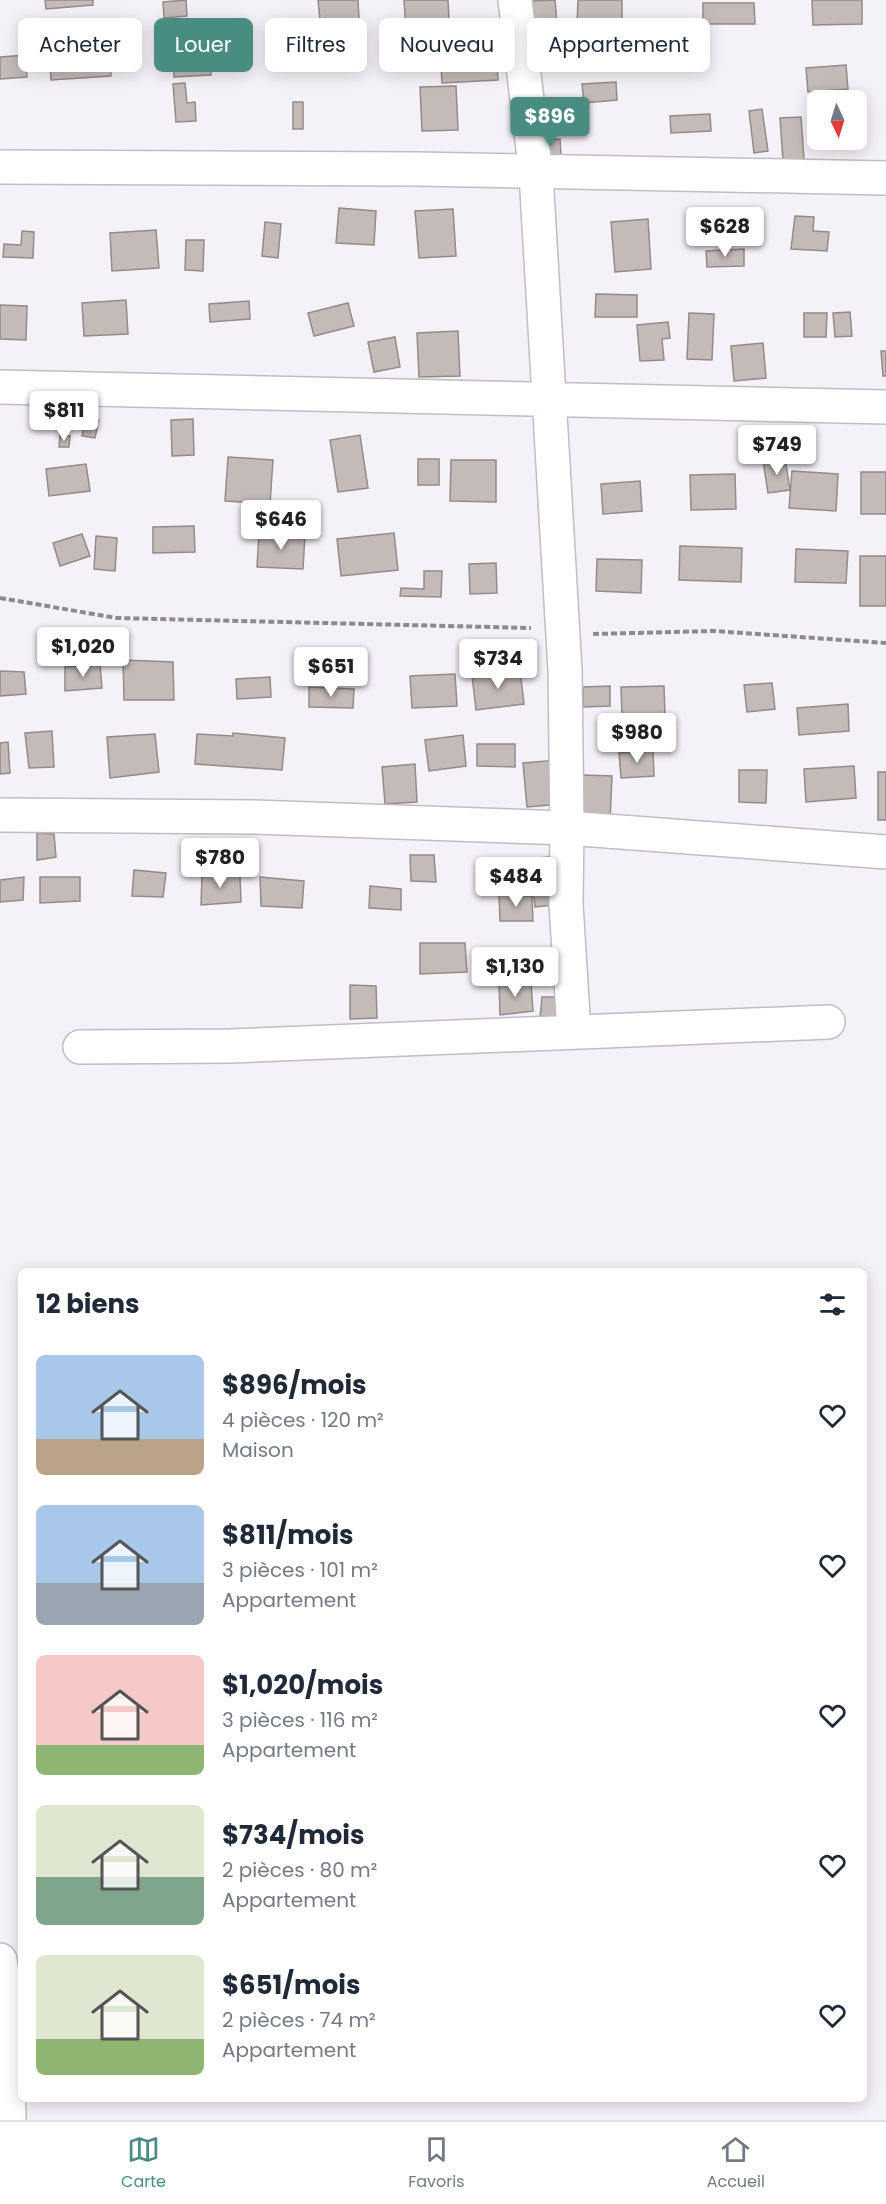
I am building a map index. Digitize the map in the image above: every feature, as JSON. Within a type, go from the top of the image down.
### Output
[{"type":"street","points":[[515,0],[536,174],[563,634],[567,828],[566,904],[574,1031]]},
{"type":"street","points":[[0,167],[417,169],[536,174],[886,178]]},
{"type":"street","points":[[0,387],[886,407]]},
{"type":"street","points":[[0,815],[254,817],[567,828],[886,852]]},
{"type":"street","points":[[80,1047],[231,1046],[828,1022]]},
{"type":"street","points":[[0,1960],[7,2013],[9,2120]]},
{"type":"path","points":[[0,598],[117,618],[559,629],[563,634],[714,631],[886,644]]},
{"type":"building","points":[[45,0],[93,0],[93,5],[46,9]]},
{"type":"building","points":[[186,0],[187,16],[164,18],[163,2]]},
{"type":"building","points":[[318,0],[358,0],[359,18],[320,18]]},
{"type":"building","points":[[404,0],[448,0],[449,18],[405,18]]},
{"type":"building","points":[[555,0],[557,18],[533,18],[532,1]]},
{"type":"building","points":[[578,0],[622,0],[622,18],[577,18]]},
{"type":"building","points":[[812,0],[862,0],[862,24],[813,25]]},
{"type":"building","points":[[703,3],[754,3],[755,24],[710,24],[710,18],[703,18]]},
{"type":"building","points":[[18,56],[18,72],[27,72],[27,77],[0,79],[0,57]]},
{"type":"building","points":[[846,65],[848,89],[808,90],[806,68]]},
{"type":"building","points":[[50,72],[111,72],[111,76],[51,80]]},
{"type":"building","points":[[174,72],[211,72],[211,75],[174,77]]},
{"type":"building","points":[[441,72],[498,72],[498,80],[442,83]]},
{"type":"building","points":[[616,82],[617,100],[584,103],[582,84]]},
{"type":"building","points":[[185,83],[187,103],[195,102],[196,121],[176,122],[173,84]]},
{"type":"building","points":[[456,86],[458,130],[422,131],[420,87]]},
{"type":"building","points":[[293,102],[303,102],[303,129],[293,129]]},
{"type":"building","points":[[762,109],[768,151],[754,153],[749,111]]},
{"type":"building","points":[[710,114],[711,131],[671,133],[670,116]]},
{"type":"building","points":[[801,117],[804,159],[783,160],[780,118]]},
{"type":"building","points":[[560,139],[561,156],[541,157],[539,141]]},
{"type":"building","points":[[339,208],[376,211],[374,245],[336,243]]},
{"type":"building","points":[[453,209],[456,256],[419,258],[415,211]]},
{"type":"building","points":[[795,216],[814,217],[813,231],[829,232],[827,251],[791,249]]},
{"type":"building","points":[[648,219],[651,269],[615,272],[611,222]]},
{"type":"building","points":[[265,222],[281,224],[278,258],[262,256]]},
{"type":"building","points":[[156,230],[159,268],[112,271],[110,233]]},
{"type":"building","points":[[22,231],[34,232],[33,258],[3,257],[4,244],[21,245]]},
{"type":"building","points":[[186,240],[204,240],[203,271],[185,270]]},
{"type":"building","points":[[744,249],[744,266],[707,267],[706,251]]},
{"type":"building","points":[[596,294],[637,295],[637,317],[595,317]]},
{"type":"building","points":[[126,300],[128,334],[84,336],[82,303]]},
{"type":"building","points":[[249,301],[250,319],[210,322],[209,304]]},
{"type":"building","points":[[348,303],[354,326],[314,336],[308,313]]},
{"type":"building","points":[[0,305],[27,306],[26,340],[0,339]]},
{"type":"building","points":[[850,312],[852,336],[835,337],[833,313]]},
{"type":"building","points":[[689,313],[714,314],[712,360],[687,359]]},
{"type":"building","points":[[804,313],[827,313],[826,337],[804,337]]},
{"type":"building","points":[[668,322],[670,338],[662,339],[664,360],[640,361],[637,325]]},
{"type":"building","points":[[458,331],[460,376],[419,377],[417,333]]},
{"type":"building","points":[[395,337],[400,367],[374,372],[368,342]]},
{"type":"building","points":[[763,343],[766,378],[734,381],[731,346]]},
{"type":"building","points":[[881,351],[886,351],[886,376],[883,376]]},
{"type":"building","points":[[86,418],[99,420],[95,438],[82,436]]},
{"type":"building","points":[[193,419],[194,455],[172,456],[171,420]]},
{"type":"building","points":[[360,435],[368,488],[338,492],[330,440]]},
{"type":"building","points":[[60,436],[70,436],[69,447],[59,447]]},
{"type":"building","points":[[228,457],[273,460],[270,504],[225,501]]},
{"type":"building","points":[[785,458],[790,490],[768,493],[763,461]]},
{"type":"building","points":[[418,459],[439,459],[439,485],[418,485]]},
{"type":"building","points":[[451,460],[496,460],[496,502],[450,501]]},
{"type":"building","points":[[86,464],[90,491],[49,496],[46,469]]},
{"type":"building","points":[[792,471],[838,474],[836,511],[789,508]]},
{"type":"building","points":[[861,472],[886,472],[886,514],[861,514]]},
{"type":"building","points":[[735,474],[736,509],[691,510],[690,475]]},
{"type":"building","points":[[640,481],[642,511],[603,514],[601,484]]},
{"type":"building","points":[[194,526],[195,552],[153,553],[153,527]]},
{"type":"building","points":[[259,533],[305,535],[303,569],[257,567]]},
{"type":"building","points":[[394,533],[398,570],[341,576],[337,539]]},
{"type":"building","points":[[82,534],[90,556],[60,566],[53,543]]},
{"type":"building","points":[[96,536],[117,538],[115,571],[94,569]]},
{"type":"building","points":[[680,546],[742,548],[741,582],[679,580]]},
{"type":"building","points":[[796,549],[848,551],[846,583],[795,582]]},
{"type":"building","points":[[860,556],[886,556],[886,606],[860,606]]},
{"type":"building","points":[[597,559],[642,560],[641,593],[596,591]]},
{"type":"building","points":[[496,563],[497,593],[470,594],[469,564]]},
{"type":"building","points":[[424,571],[442,571],[441,597],[400,596],[401,588],[424,589]]},
{"type":"building","points":[[123,660],[173,662],[174,700],[124,700]]},
{"type":"building","points":[[100,665],[102,688],[65,691],[65,667]]},
{"type":"building","points":[[520,670],[524,704],[476,710],[472,675]]},
{"type":"building","points":[[0,671],[24,672],[26,694],[0,696]]},
{"type":"building","points":[[455,674],[457,706],[412,708],[410,676]]},
{"type":"building","points":[[270,677],[271,697],[237,699],[236,679]]},
{"type":"building","points":[[772,683],[775,709],[747,712],[744,685]]},
{"type":"building","points":[[610,686],[610,706],[583,707],[583,687]]},
{"type":"building","points":[[664,686],[665,716],[622,716],[621,687]]},
{"type":"building","points":[[309,687],[354,689],[353,708],[309,707]]},
{"type":"building","points":[[848,704],[849,731],[799,735],[797,708]]},
{"type":"building","points":[[52,731],[54,767],[29,768],[25,733]]},
{"type":"building","points":[[233,733],[285,738],[282,770],[195,764],[197,734],[233,736]]},
{"type":"building","points":[[155,734],[159,772],[110,778],[107,737]]},
{"type":"building","points":[[463,735],[466,766],[429,771],[425,740]]},
{"type":"building","points":[[8,742],[10,773],[0,774],[0,743]]},
{"type":"building","points":[[477,744],[515,744],[515,767],[477,766]]},
{"type":"building","points":[[653,751],[654,776],[621,778],[619,753]]},
{"type":"building","points":[[559,760],[562,804],[527,807],[523,763]]},
{"type":"building","points":[[415,764],[417,802],[385,804],[382,767]]},
{"type":"building","points":[[854,766],[856,798],[806,802],[804,769]]},
{"type":"building","points":[[739,770],[767,770],[766,803],[739,802]]},
{"type":"building","points":[[878,772],[886,772],[886,820],[878,820]]},
{"type":"building","points":[[583,775],[612,776],[610,822],[582,822]]},
{"type":"building","points":[[37,833],[54,834],[56,857],[37,860]]},
{"type":"building","points":[[410,855],[434,855],[436,882],[411,881]]},
{"type":"building","points":[[559,856],[564,904],[535,907],[530,859]]},
{"type":"building","points":[[134,870],[166,873],[163,897],[132,896]]},
{"type":"building","points":[[202,874],[240,876],[241,902],[201,905]]},
{"type":"building","points":[[24,877],[23,900],[0,902],[0,880]]},
{"type":"building","points":[[40,877],[80,877],[80,901],[40,903]]},
{"type":"building","points":[[260,877],[304,881],[302,908],[261,906]]},
{"type":"building","points":[[370,886],[401,889],[401,910],[369,908]]},
{"type":"building","points":[[499,895],[532,896],[533,921],[500,921]]},
{"type":"building","points":[[420,943],[465,943],[467,972],[420,974]]},
{"type":"building","points":[[499,983],[531,983],[533,1011],[500,1015]]},
{"type":"building","points":[[350,985],[376,986],[377,1018],[350,1019]]},
{"type":"building","points":[[542,997],[561,997],[561,1017],[540,1018]]}]
